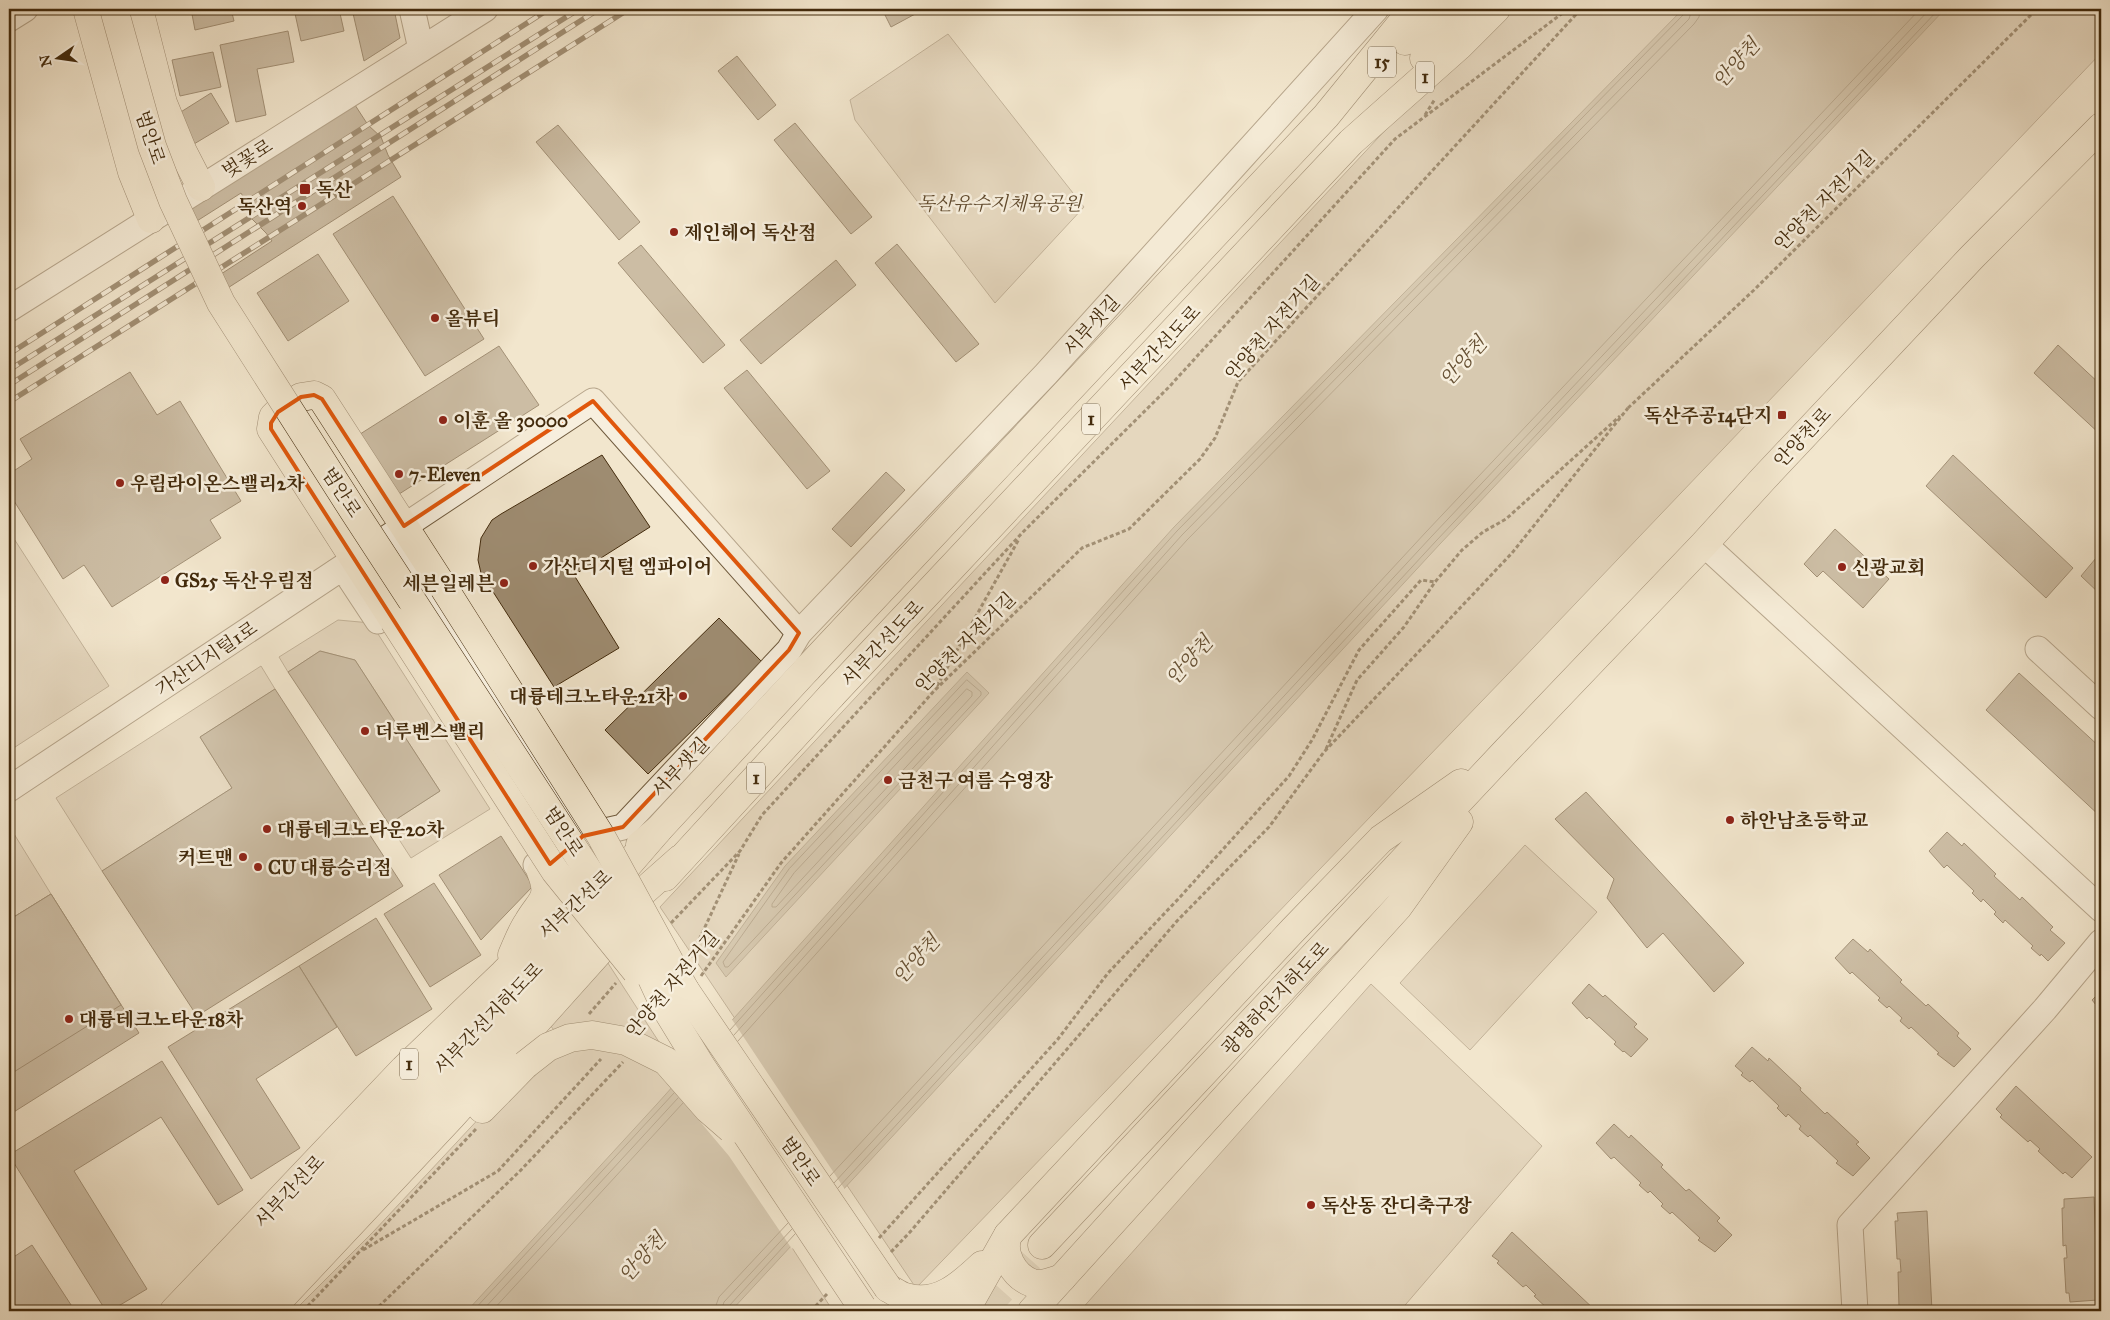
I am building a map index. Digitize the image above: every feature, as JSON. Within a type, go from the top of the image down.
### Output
[{"type":"main road","points":[[87,9],[132,172],[151,219]]},
{"type":"main road","name":"범안로","points":[[114,9],[152,146],[173,201],[221,303],[353,510],[636,944],[682,993],[888,1288],[908,1311]]},
{"type":"main road","points":[[139,9],[163,103],[183,152],[201,187]]},
{"type":"main road","name":"서부간선도로","points":[[807,669],[1326,116],[1413,9]]},
{"type":"main road","name":"15","points":[[1326,116],[1438,9]]},
{"type":"main road","name":"15","points":[[1351,142],[1468,9]]},
{"type":"main road","name":"서부간선도로","points":[[680,859],[1351,142],[1459,46],[1496,9]]},
{"type":"main road","name":"안양천로","points":[[1507,750],[1704,544],[1972,257],[2101,127]]},
{"type":"main road","points":[[314,395],[322,399],[393,533],[444,588],[601,836],[682,993],[555,871],[394,621],[345,566],[271,429],[273,417],[300,397],[314,395]]},
{"type":"main road","name":"서부간선로","points":[[174,1311],[404,1069],[503,974],[566,910],[658,830],[807,669]]},
{"type":"main road","points":[[888,1288],[906,1298],[923,1299],[951,1292],[963,1284],[1293,930],[1381,839],[1507,750]]},
{"type":"main road","points":[[1032,1311],[1398,907],[1448,839],[1507,750]]},
{"type":"main road","name":"광명하안지하도로","points":[[1042,1246],[1507,750]]},
{"type":"main road","name":"서부간선지하도로","points":[[210,1311],[568,934],[658,830]]},
{"type":"main road","name":"서부간선지하도로","points":[[241,1311],[584,944],[680,859]]},
{"type":"main road","name":"1","points":[[269,1311],[594,960],[680,859]]},
{"type":"main road","points":[[503,974],[528,921],[544,899],[549,865]]},
{"type":"main road","name":"범안로","points":[[682,993],[701,1066],[863,1310]]},
{"type":"main road","points":[[283,1311],[379,1217],[526,1064],[548,1048],[570,1038],[592,1035],[626,1041],[666,1061],[708,1109],[756,1149]]},
{"type":"main road","points":[[1004,1242],[1006,1253],[1012,1266],[1019,1274],[1032,1283],[1048,1283],[1062,1278]]},
{"type":"main road","points":[[965,1311],[1004,1242]]},
{"type":"main road","points":[[1013,1311],[1062,1278]]},
{"type":"street","points":[[9,19],[25,9]]},
{"type":"street","points":[[412,9],[421,49]]},
{"type":"street","name":"벚꽃로","points":[[9,309],[485,9]]},
{"type":"street","name":"서부샛길","points":[[549,865],[584,836],[623,827],[789,650],[799,634],[1046,374],[1376,9]]},
{"type":"street","points":[[584,836],[410,564],[394,543],[393,533],[593,401],[799,634]]},
{"type":"street","name":"가산디지털1로","points":[[9,789],[393,533]]},
{"type":"street","points":[[1704,544],[2101,909]]},
{"type":"street","points":[[345,566],[375,577],[386,589],[540,829],[549,865]]},
{"type":"street","points":[[2038,648],[2101,706]]},
{"type":"street","points":[[1855,1311],[1850,1225],[2045,1009],[2101,942]]},
{"type":"path","points":[[691,958],[740,851],[762,815],[1023,532],[1168,387],[1395,139],[1568,9]]},
{"type":"path","name":"안양천 자전거길","points":[[682,993],[708,968],[781,863],[934,691],[1082,548],[1129,530],[1200,459],[1215,438],[1238,382],[1582,9]]},
{"type":"path","name":"안양천 자전거길","points":[[1324,752],[1356,680],[1404,627],[1435,582],[1462,550],[1482,532],[1506,519],[1754,290],[2037,9]]},
{"type":"path","name":"안양천 자전거길","points":[[889,1254],[1177,921],[1269,827],[1324,752],[1512,553],[1628,408]]},
{"type":"path","points":[[934,691],[1023,532]]},
{"type":"path","points":[[878,1239],[1058,1039],[1108,973],[1289,776],[1312,740],[1359,650],[1421,580],[1435,582]]},
{"type":"path","points":[[668,926],[740,851]]},
{"type":"path","points":[[586,1018],[616,983]]},
{"type":"path","points":[[359,1253],[498,1171],[606,1054]]},
{"type":"path","name":"안양천 자전거길","points":[[374,1311],[520,1171],[630,1054]]},
{"type":"path","points":[[303,1311],[478,1127]]},
{"type":"path","points":[[811,1311],[831,1290]]},
{"type":"highlighted area","points":[[314,395],[322,399],[404,526],[593,401],[799,633],[789,650],[623,827],[583,836],[550,864],[271,429],[271,423],[278,412],[301,397]]},
{"type":"green space","points":[[1506,9],[2101,9],[2101,53],[1534,647],[916,1288],[660,907],[1392,123]]},
{"type":"green space","name":"독산유수지체육공원","points":[[948,34],[1084,207],[995,303],[855,120],[850,100]]},
{"type":"green space","points":[[9,531],[109,686],[9,751],[9,611],[15,607],[9,597]]},
{"type":"green space","points":[[338,620],[371,623],[490,809],[411,858],[389,824],[440,791],[355,660],[320,651],[288,672],[279,657]]},
{"type":"green space","points":[[261,666],[275,689],[200,737],[232,788],[102,871],[56,798]]},
{"type":"green space","points":[[11,829],[51,894],[9,920],[9,830]]},
{"type":"green space","points":[[1525,845],[1597,912],[1470,1050],[1400,983]]},
{"type":"green space","points":[[604,957],[833,1311],[294,1311],[373,1232],[527,1067],[555,1031],[547,1022]]},
{"type":"green space","points":[[1371,984],[1542,1146],[1400,1311],[1080,1311]]},
{"type":"water","name":"안양천","points":[[1683,9],[1945,9],[1440,544],[731,1311],[467,1311],[657,1104],[1174,527]]},
{"type":"water","name":"금천구 여름 수영장","points":[[967,672],[989,693],[726,977],[716,963],[785,866]]},
{"type":"pier","points":[[731,1018],[846,1191],[792,1249],[729,1156],[670,1086]]},
{"type":"building","points":[[191,9],[231,9],[234,21],[195,30]]},
{"type":"building","points":[[294,9],[339,9],[344,31],[301,41]]},
{"type":"building","points":[[352,9],[394,9],[400,38],[364,61]]},
{"type":"building","points":[[882,9],[915,9],[917,13],[891,27]]},
{"type":"building","points":[[288,31],[294,62],[257,69],[266,115],[236,122],[220,45]]},
{"type":"building","points":[[213,52],[221,87],[180,96],[172,60]]},
{"type":"building","points":[[737,56],[776,105],[758,120],[718,71]]},
{"type":"building","points":[[211,93],[229,123],[194,144],[176,115]]},
{"type":"building","name":"독산역","points":[[355,105],[368,125],[381,137],[388,155],[401,177],[209,300],[201,287],[272,241],[252,219],[241,193],[178,233],[171,222]]},
{"type":"building","points":[[795,123],[872,217],[851,234],[774,140]]},
{"type":"building","points":[[558,125],[640,222],[619,240],[536,142]]},
{"type":"building","points":[[393,196],[484,339],[425,376],[333,234]]},
{"type":"building","points":[[897,244],[979,344],[956,362],[875,263]]},
{"type":"building","points":[[641,245],[725,345],[703,363],[618,263]]},
{"type":"building","points":[[318,254],[349,301],[288,341],[257,293]]},
{"type":"building","points":[[836,260],[856,285],[761,364],[740,340]]},
{"type":"building","points":[[2058,345],[2101,385],[2101,435],[2034,373]]},
{"type":"building","points":[[499,346],[539,405],[396,496],[357,436]]},
{"type":"building","points":[[747,370],[830,471],[807,489],[724,388]]},
{"type":"building","name":"우림라이온스밸리2차","points":[[130,372],[157,415],[180,401],[241,501],[210,520],[221,538],[112,607],[84,565],[63,579],[9,493],[9,474],[32,459],[20,439]]},
{"type":"building","name":"가산디지털 엠파이어","points":[[602,455],[650,527],[574,575],[619,648],[554,687],[481,573],[478,560],[481,538],[492,520]]},
{"type":"building","points":[[1953,455],[2073,568],[2046,598],[1926,486]]},
{"type":"building","points":[[886,472],[905,490],[851,547],[832,529]]},
{"type":"building","name":"신광교회","points":[[1835,529],[1889,579],[1863,608],[1823,571],[1817,577],[1804,564]]},
{"type":"building","points":[[2101,552],[2101,595],[2081,576]]},
{"type":"building","name":"대륭테크노타운21차","points":[[719,618],[762,662],[648,774],[605,730]]},
{"type":"building","name":"더루벤스밸리","points":[[320,651],[355,660],[440,791],[389,824],[288,672]]},
{"type":"building","points":[[2019,673],[2101,748],[2101,817],[1986,710]]},
{"type":"building","name":"대륭테크노타운20차","points":[[275,689],[403,886],[197,1016],[102,871],[232,788],[200,737]]},
{"type":"building","points":[[1586,792],[1744,963],[1714,992],[1663,933],[1647,948],[1607,898],[1614,879],[1555,819]]},
{"type":"building","points":[[1947,832],[1962,846],[1964,843],[1996,874],[1994,876],[2020,900],[2022,897],[2053,927],[2050,930],[2065,943],[2048,961],[2031,948],[2033,946],[2005,920],[2003,923],[1994,914],[1996,912],[1983,899],[1981,902],[1972,893],[1974,891],[1947,865],[1944,868],[1929,851]]},
{"type":"building","points":[[501,836],[533,886],[481,940],[439,875]]},
{"type":"building","points":[[434,883],[481,955],[430,987],[384,914]]},
{"type":"building","name":"대륭테크노타운18차","points":[[51,894],[139,1033],[9,1115],[9,920]]},
{"type":"building","name":"대륭테크노타운18차","points":[[51,894],[121,1005],[9,1075],[9,920]]},
{"type":"building","points":[[376,918],[432,1009],[356,1056],[299,966]]},
{"type":"building","points":[[1853,939],[1868,952],[1870,949],[1902,980],[1900,982],[1926,1006],[1928,1004],[1959,1033],[1957,1036],[1971,1049],[1954,1067],[1937,1054],[1939,1053],[1911,1027],[1909,1029],[1900,1021],[1902,1018],[1889,1006],[1887,1008],[1878,1000],[1880,998],[1852,972],[1850,974],[1835,958]]},
{"type":"building","points":[[299,966],[337,1027],[256,1079],[300,1148],[251,1179],[168,1047]]},
{"type":"building","points":[[1589,984],[1603,997],[1605,995],[1637,1024],[1634,1027],[1648,1039],[1631,1057],[1614,1044],[1616,1042],[1589,1017],[1587,1019],[1572,1003]]},
{"type":"building","points":[[2101,991],[2101,1011],[2092,1000]]},
{"type":"building","points":[[1752,1047],[1768,1061],[1769,1058],[1825,1114],[1827,1112],[1859,1142],[1856,1144],[1870,1158],[1853,1176],[1836,1163],[1838,1161],[1810,1135],[1808,1137],[1799,1129],[1801,1126],[1788,1114],[1786,1117],[1777,1108],[1779,1106],[1752,1080],[1750,1082],[1741,1075],[1743,1073],[1735,1066]]},
{"type":"building","points":[[162,1061],[243,1190],[218,1205],[161,1117],[74,1171],[147,1289],[110,1311],[106,1311],[9,1155]]},
{"type":"building","points":[[2016,1086],[2092,1157],[2072,1178],[2065,1172],[2063,1174],[2038,1151],[2040,1149],[2030,1140],[2028,1142],[2000,1117],[2002,1115],[1996,1109]]},
{"type":"building","points":[[1614,1124],[1629,1138],[1631,1135],[1663,1165],[1661,1167],[1686,1191],[1689,1189],[1720,1218],[1717,1221],[1732,1235],[1715,1252],[1698,1240],[1700,1238],[1672,1212],[1670,1214],[1661,1206],[1663,1204],[1650,1191],[1648,1193],[1639,1185],[1641,1183],[1614,1157],[1611,1159],[1596,1143]]},
{"type":"building","points":[[2094,1197],[2098,1300],[2070,1302],[2069,1293],[2066,1293],[2064,1258],[2067,1258],[2066,1245],[2063,1246],[2062,1208],[2064,1208],[2064,1199]]},
{"type":"building","points":[[1927,1211],[1932,1311],[1903,1311],[1903,1307],[1899,1307],[1898,1272],[1901,1272],[1900,1259],[1897,1259],[1895,1221],[1898,1221],[1897,1213]]},
{"type":"building","points":[[1512,1232],[1596,1311],[1550,1311],[1534,1296],[1536,1295],[1526,1285],[1523,1287],[1497,1263],[1499,1261],[1492,1256]]},
{"type":"building","points":[[32,1245],[75,1311],[9,1311],[9,1260]]},
{"type":"tunnel","points":[[983,1311],[1042,1245]]},
{"type":"railway","points":[[9,354],[549,9]]},
{"type":"railway","points":[[9,370],[579,9]]},
{"type":"railway","points":[[9,385],[599,9]]},
{"type":"railway","points":[[9,402],[629,9]]},
{"type":"place","name":"독산","points":[[305,189]]},
{"type":"place","name":"독산역","points":[[302,206]]},
{"type":"place","name":"제인헤어 독산점","points":[[674,232]]},
{"type":"place","name":"올뷰티","points":[[435,318]]},
{"type":"place","name":"독산주공14단지","points":[[1782,415]]},
{"type":"place","name":"이훈 올 30000","points":[[443,420]]},
{"type":"place","name":"7-Eleven","points":[[399,474]]},
{"type":"place","name":"우림라이온스밸리2차","points":[[120,483]]},
{"type":"place","name":"가산디지털 엠파이어","points":[[533,566]]},
{"type":"place","name":"신광교회","points":[[1842,567]]},
{"type":"place","name":"GS25 독산우림점","points":[[165,580]]},
{"type":"place","name":"세븐일레븐","points":[[504,583]]},
{"type":"place","name":"대륭테크노타운21차","points":[[683,696]]},
{"type":"place","name":"더루벤스밸리","points":[[365,731]]},
{"type":"place","name":"금천구 여름 수영장","points":[[888,780]]},
{"type":"place","name":"하안남초등학교","points":[[1730,820]]},
{"type":"place","name":"대륭테크노타운20차","points":[[267,829]]},
{"type":"place","name":"커트맨","points":[[243,857]]},
{"type":"place","name":"CU 대륭승리점","points":[[258,867]]},
{"type":"place","name":"대륭테크노타운18차","points":[[69,1019]]},
{"type":"place","name":"독산동 잔디축구장","points":[[1311,1205]]}]
